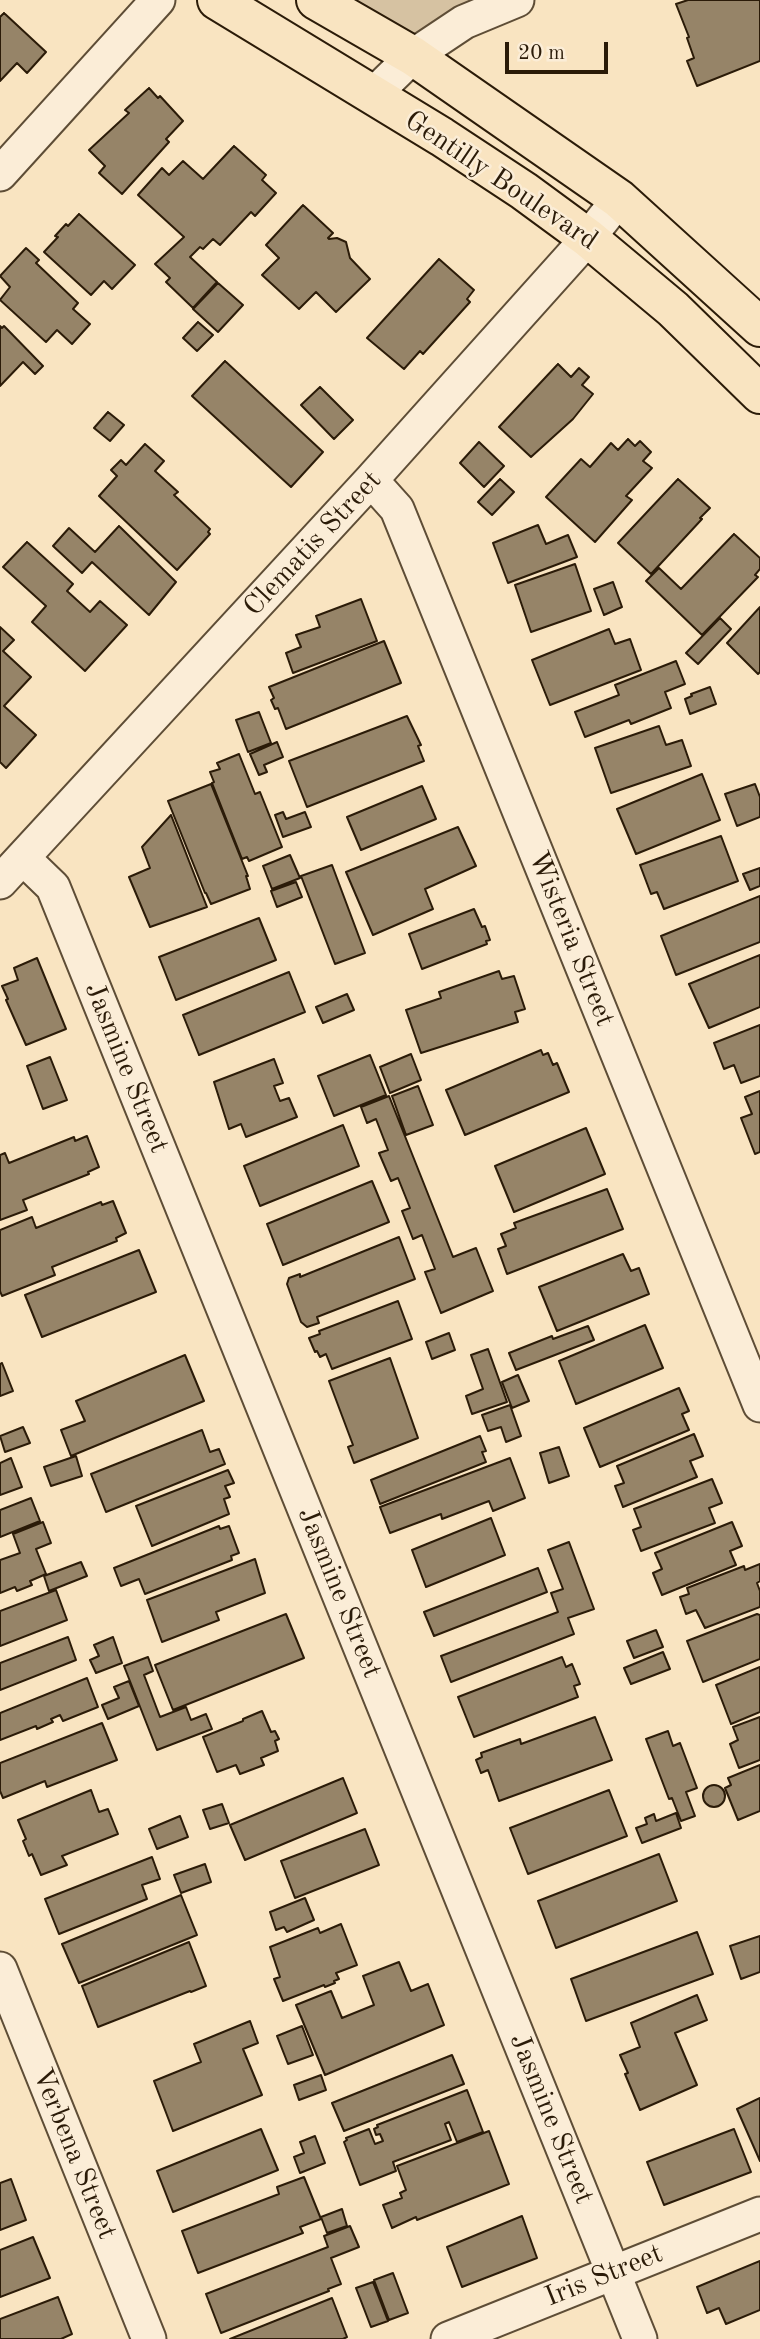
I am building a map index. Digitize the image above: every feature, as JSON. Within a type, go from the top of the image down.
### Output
[{"type":"main road","name":"Gentilly Boulevard","points":[[217,0],[524,191],[588,238],[673,309],[760,394]]},
{"type":"main road","name":"Gentilly Boulevard","points":[[316,0],[413,56],[619,200],[760,327]]},
{"type":"street","points":[[0,174],[158,0]]},
{"type":"street","points":[[373,95],[413,56],[464,22],[517,0]]},
{"type":"street","name":"Clematis Street","points":[[0,882],[371,480],[619,200]]},
{"type":"street","name":"Wisteria Street","points":[[371,480],[397,509],[760,1405]]},
{"type":"street","name":"Jasmine Street","points":[[23,858],[53,887],[640,2339]]},
{"type":"street","name":"Verbena Street","points":[[0,1969],[149,2339]]},
{"type":"street","name":"Iris Street","points":[[448,2339],[760,2214]]},
{"type":"shaded area","points":[[316,0],[517,0],[413,56]]},
{"type":"building","points":[[688,0],[760,0],[760,61],[697,86],[687,61],[694,58],[687,38],[689,37],[676,4]]},
{"type":"building","points":[[4,13],[46,52],[27,73],[17,63],[0,81],[0,17]]},
{"type":"building","points":[[149,88],[183,121],[166,139],[169,142],[122,194],[99,173],[105,166],[89,150],[129,113],[125,110]]},
{"type":"building","points":[[234,146],[266,175],[262,180],[276,193],[255,216],[251,212],[220,245],[213,239],[190,257],[217,282],[193,308],[166,282],[170,278],[155,264],[184,237],[138,195],[162,168],[169,175],[183,161],[203,179]]},
{"type":"building","points":[[303,205],[333,233],[329,239],[337,238],[346,242],[350,258],[370,279],[336,312],[316,292],[299,309],[262,275],[279,258],[266,245]]},
{"type":"building","points":[[79,214],[135,265],[112,289],[104,281],[91,295],[44,252],[66,224],[68,226]]},
{"type":"building","points":[[26,248],[39,260],[36,263],[78,303],[73,309],[90,324],[72,344],[57,330],[46,342],[0,300],[10,287],[0,276]]},
{"type":"building","points":[[439,259],[474,290],[467,299],[470,302],[423,354],[420,351],[404,369],[367,338]]},
{"type":"building","points":[[218,283],[243,305],[218,332],[193,309]]},
{"type":"building","points":[[198,322],[213,335],[197,351],[183,338]]},
{"type":"building","points":[[0,326],[4,326],[43,366],[35,374],[23,362],[0,386]]},
{"type":"building","points":[[225,361],[323,452],[291,487],[192,396]]},
{"type":"building","points":[[558,364],[571,377],[579,368],[589,377],[582,385],[593,394],[573,419],[531,457],[499,427]]},
{"type":"building","points":[[320,387],[353,420],[334,439],[301,405]]},
{"type":"building","points":[[108,412],[124,425],[110,441],[94,428]]},
{"type":"building","points":[[628,439],[635,446],[640,441],[651,452],[643,461],[652,468],[626,496],[632,500],[595,542],[546,497],[581,459],[590,467],[611,443],[618,450]]},
{"type":"building","points":[[479,442],[504,466],[484,487],[460,463]]},
{"type":"building","points":[[145,444],[164,461],[155,471],[178,492],[174,495],[210,529],[210,534],[177,570],[99,496],[117,476],[111,470],[121,460],[126,465]]},
{"type":"building","points":[[500,479],[514,492],[492,515],[478,502]]},
{"type":"building","points":[[678,479],[710,508],[651,574],[618,543]]},
{"type":"building","points":[[538,525],[546,544],[568,535],[577,557],[508,583],[493,543]]},
{"type":"building","points":[[119,526],[176,582],[149,615],[92,562],[82,573],[53,546],[69,528],[95,552]]},
{"type":"building","points":[[734,534],[760,558],[760,569],[755,575],[758,577],[702,635],[646,581],[659,568],[681,589]]},
{"type":"building","points":[[27,542],[73,584],[67,591],[90,612],[100,601],[127,625],[85,671],[32,622],[46,606],[3,567]]},
{"type":"building","points":[[575,564],[591,611],[531,632],[515,585]]},
{"type":"building","points":[[613,582],[622,607],[604,615],[594,589]]},
{"type":"building","points":[[361,599],[377,641],[293,673],[286,653],[301,647],[296,635],[320,627],[316,616]]},
{"type":"building","points":[[760,607],[760,672],[758,674],[727,643]]},
{"type":"building","points":[[720,618],[731,629],[698,664],[686,653]]},
{"type":"building","points":[[0,627],[14,640],[3,651],[31,677],[4,706],[36,735],[6,768],[0,762]]},
{"type":"building","points":[[609,629],[615,644],[630,639],[641,670],[550,705],[532,660]]},
{"type":"building","points":[[384,641],[401,683],[286,729],[278,708],[275,709],[271,700],[274,698],[269,687]]},
{"type":"building","points":[[676,661],[685,684],[665,692],[671,708],[631,724],[629,720],[585,737],[575,712],[619,695],[615,685]]},
{"type":"building","points":[[710,687],[716,704],[690,714],[685,699]]},
{"type":"building","points":[[259,712],[271,743],[248,752],[236,720]]},
{"type":"building","points":[[407,716],[421,745],[418,746],[424,761],[307,807],[289,761]]},
{"type":"building","points":[[659,726],[666,745],[682,740],[691,766],[611,793],[595,748]]},
{"type":"building","points":[[277,742],[283,757],[264,765],[267,772],[259,775],[250,754]]},
{"type":"building","points":[[239,754],[255,794],[260,792],[282,847],[249,861],[247,857],[242,859],[210,772],[220,769],[217,763]]},
{"type":"building","points":[[702,774],[720,820],[636,854],[617,809]]},
{"type":"building","points":[[211,784],[248,876],[250,889],[211,904],[168,801]]},
{"type":"building","points":[[755,784],[760,797],[760,817],[737,826],[725,794]]},
{"type":"building","points":[[422,786],[436,819],[361,850],[347,817]]},
{"type":"building","points":[[283,812],[286,819],[305,812],[311,827],[283,837],[275,815]]},
{"type":"building","points":[[171,815],[207,907],[150,927],[129,877],[150,868],[142,847]]},
{"type":"building","points":[[458,827],[476,866],[425,889],[433,909],[373,935],[346,872]]},
{"type":"building","points":[[721,836],[738,881],[664,909],[657,892],[651,894],[640,865]]},
{"type":"building","points":[[290,855],[300,878],[272,889],[263,866]]},
{"type":"building","points":[[332,865],[365,953],[335,964],[301,876]]},
{"type":"building","points":[[760,868],[760,886],[750,890],[743,874]]},
{"type":"building","points":[[296,882],[302,897],[277,907],[271,891]]},
{"type":"building","points":[[760,896],[760,942],[676,975],[661,936]]},
{"type":"building","points":[[474,909],[482,927],[485,926],[490,940],[486,941],[487,944],[422,969],[409,934]]},
{"type":"building","points":[[259,918],[276,960],[176,1000],[159,957]]},
{"type":"building","points":[[760,955],[760,1007],[709,1028],[689,984]]},
{"type":"building","points":[[37,958],[66,1029],[26,1045],[2,986],[18,980],[14,968]]},
{"type":"building","points":[[499,971],[502,979],[514,976],[525,1009],[515,1012],[518,1022],[421,1053],[406,1010],[441,998],[439,992]]},
{"type":"building","points":[[289,972],[305,1012],[199,1055],[183,1015]]},
{"type":"building","points":[[347,994],[354,1010],[323,1023],[316,1007]]},
{"type":"building","points":[[760,1025],[760,1076],[741,1083],[734,1065],[724,1069],[714,1043]]},
{"type":"building","points":[[541,1050],[543,1055],[548,1053],[553,1065],[557,1063],[569,1092],[465,1135],[446,1090]]},
{"type":"building","points":[[411,1054],[421,1080],[390,1093],[380,1067]]},
{"type":"building","points":[[370,1055],[386,1095],[334,1116],[318,1076]]},
{"type":"building","points":[[50,1057],[67,1100],[43,1109],[27,1066]]},
{"type":"building","points":[[274,1059],[283,1083],[274,1086],[280,1101],[289,1098],[297,1117],[246,1137],[241,1124],[229,1129],[214,1082]]},
{"type":"building","points":[[418,1086],[433,1125],[406,1135],[392,1096]]},
{"type":"building","points":[[760,1091],[760,1152],[755,1154],[741,1118],[752,1114],[745,1097]]},
{"type":"building","points":[[389,1096],[453,1257],[476,1248],[493,1291],[441,1313],[425,1272],[435,1269],[422,1235],[413,1239],[402,1211],[410,1208],[398,1178],[391,1181],[379,1153],[388,1150],[376,1119],[367,1123],[361,1107]]},
{"type":"building","points":[[343,1125],[359,1166],[260,1206],[244,1166]]},
{"type":"building","points":[[586,1128],[605,1174],[514,1212],[495,1166]]},
{"type":"building","points":[[87,1136],[99,1167],[88,1172],[89,1174],[23,1200],[27,1210],[0,1220],[0,1155],[5,1153],[9,1163],[74,1137],[75,1141]]},
{"type":"building","points":[[372,1181],[389,1222],[283,1265],[267,1224]]},
{"type":"building","points":[[607,1189],[623,1229],[507,1274],[498,1249],[506,1246],[501,1234],[516,1228],[514,1223]]},
{"type":"building","points":[[113,1201],[126,1233],[116,1238],[117,1241],[52,1267],[55,1275],[2,1296],[0,1230],[32,1217],[36,1228],[101,1202],[102,1205]]},
{"type":"building","points":[[399,1237],[415,1279],[317,1317],[319,1323],[307,1327],[301,1322],[287,1284],[289,1278],[300,1274],[300,1277]]},
{"type":"building","points":[[139,1250],[156,1292],[42,1337],[25,1295]]},
{"type":"building","points":[[623,1254],[631,1271],[639,1268],[649,1294],[557,1331],[539,1287]]},
{"type":"building","points":[[398,1301],[412,1339],[332,1369],[326,1354],[320,1357],[317,1351],[315,1352],[309,1338],[320,1334],[319,1331]]},
{"type":"building","points":[[645,1325],[663,1368],[576,1404],[559,1361]]},
{"type":"building","points":[[588,1326],[594,1340],[516,1370],[509,1353],[552,1336],[553,1339]]},
{"type":"building","points":[[449,1333],[455,1350],[432,1359],[426,1342]]},
{"type":"building","points":[[488,1349],[507,1402],[472,1414],[466,1396],[483,1389],[471,1355]]},
{"type":"building","points":[[185,1355],[204,1401],[71,1456],[61,1430],[85,1421],[76,1401]]},
{"type":"building","points":[[390,1358],[418,1438],[354,1463],[348,1447],[353,1445],[329,1381]]},
{"type":"building","points":[[2,1363],[13,1391],[0,1396],[0,1364]]},
{"type":"building","points":[[518,1375],[529,1401],[512,1408],[502,1382]]},
{"type":"building","points":[[679,1388],[689,1411],[682,1414],[689,1430],[600,1467],[584,1428]]},
{"type":"building","points":[[510,1405],[521,1436],[506,1442],[501,1427],[488,1431],[482,1415]]},
{"type":"building","points":[[23,1427],[30,1443],[5,1452],[0,1436]]},
{"type":"building","points":[[202,1430],[210,1452],[219,1449],[225,1464],[106,1512],[91,1474]]},
{"type":"building","points":[[694,1434],[703,1456],[690,1461],[697,1477],[623,1507],[615,1486],[624,1483],[617,1466]]},
{"type":"building","points":[[480,1436],[486,1451],[482,1452],[486,1462],[380,1504],[371,1480]]},
{"type":"building","points":[[559,1447],[569,1476],[549,1483],[540,1453]]},
{"type":"building","points":[[76,1456],[82,1476],[51,1486],[44,1467]]},
{"type":"building","points":[[11,1458],[22,1487],[0,1495],[0,1463]]},
{"type":"building","points":[[510,1458],[525,1498],[493,1511],[489,1501],[442,1519],[441,1514],[390,1533],[380,1507]]},
{"type":"building","points":[[228,1470],[234,1483],[225,1486],[230,1497],[224,1499],[229,1514],[152,1546],[136,1506]]},
{"type":"building","points":[[712,1479],[722,1503],[709,1508],[715,1523],[641,1551],[633,1530],[641,1527],[634,1509]]},
{"type":"building","points":[[31,1498],[40,1521],[0,1537],[0,1510]]},
{"type":"building","points":[[491,1518],[505,1555],[426,1587],[412,1550]]},
{"type":"building","points":[[43,1522],[51,1543],[36,1549],[46,1574],[30,1581],[32,1585],[17,1591],[15,1587],[0,1593],[0,1560],[20,1553],[13,1534]]},
{"type":"building","points":[[732,1522],[742,1546],[730,1551],[736,1565],[662,1595],[653,1573],[662,1569],[655,1553]]},
{"type":"building","points":[[219,1526],[220,1529],[229,1526],[239,1553],[231,1556],[232,1560],[145,1594],[139,1579],[121,1586],[114,1568]]},
{"type":"building","points":[[569,1542],[594,1609],[568,1618],[574,1634],[451,1682],[441,1656],[558,1612],[551,1593],[563,1589],[548,1550]]},
{"type":"building","points":[[255,1559],[265,1593],[216,1612],[219,1620],[162,1642],[147,1600]]},
{"type":"building","points":[[81,1562],[87,1576],[49,1591],[44,1576]]},
{"type":"building","points":[[760,1564],[760,1581],[757,1583],[760,1607],[705,1628],[696,1610],[686,1614],[680,1597],[689,1594],[687,1588],[744,1566],[745,1570]]},
{"type":"building","points":[[538,1568],[547,1592],[434,1636],[424,1612]]},
{"type":"building","points":[[56,1590],[67,1620],[0,1646],[0,1611]]},
{"type":"building","points":[[286,1614],[304,1658],[173,1710],[155,1665]]},
{"type":"building","points":[[760,1615],[760,1659],[703,1682],[687,1641]]},
{"type":"building","points":[[656,1630],[663,1647],[634,1658],[627,1641]]},
{"type":"building","points":[[68,1637],[76,1660],[0,1690],[0,1663]]},
{"type":"building","points":[[113,1637],[122,1663],[96,1673],[90,1660],[99,1656],[94,1645]]},
{"type":"building","points":[[663,1652],[670,1669],[631,1684],[624,1668]]},
{"type":"building","points":[[148,1657],[153,1671],[144,1675],[160,1717],[186,1707],[191,1720],[206,1714],[212,1729],[157,1750],[124,1666]]},
{"type":"building","points":[[562,1657],[566,1667],[572,1664],[580,1684],[574,1686],[578,1697],[474,1737],[458,1697]]},
{"type":"building","points":[[760,1667],[760,1712],[731,1724],[716,1685]]},
{"type":"building","points":[[87,1678],[98,1707],[63,1721],[60,1715],[51,1719],[53,1722],[37,1729],[36,1726],[0,1740],[0,1713]]},
{"type":"building","points":[[129,1681],[139,1706],[108,1719],[102,1705],[119,1698],[114,1687]]},
{"type":"building","points":[[262,1711],[271,1732],[275,1731],[279,1739],[275,1741],[278,1751],[261,1758],[264,1765],[240,1774],[236,1765],[217,1772],[203,1737]]},
{"type":"building","points":[[595,1717],[612,1760],[499,1801],[488,1770],[481,1773],[476,1760],[482,1757],[481,1753],[520,1739],[521,1744]]},
{"type":"building","points":[[760,1717],[760,1760],[739,1768],[730,1744],[738,1740],[733,1727]]},
{"type":"building","points":[[102,1723],[117,1760],[47,1787],[45,1781],[3,1798],[0,1791],[0,1763]]},
{"type":"building","points":[[668,1731],[673,1746],[680,1743],[697,1788],[686,1792],[695,1816],[681,1821],[672,1798],[669,1799],[646,1739]]},
{"type":"building","points":[[760,1765],[760,1811],[738,1820],[725,1788],[731,1785],[728,1778]]},
{"type":"building","points":[[343,1778],[357,1813],[245,1860],[230,1825]]},
{"type":"building","points":[[714,1785],[722,1788],[725,1796],[722,1804],[714,1807],[706,1804],[703,1796],[706,1788]]},
{"type":"building","points":[[91,1790],[99,1812],[108,1809],[118,1834],[62,1856],[67,1865],[41,1875],[32,1854],[29,1856],[18,1820]]},
{"type":"building","points":[[609,1790],[627,1836],[528,1874],[510,1828]]},
{"type":"building","points":[[222,1804],[229,1823],[210,1829],[203,1810]]},
{"type":"building","points":[[676,1813],[681,1828],[642,1843],[636,1828],[647,1824],[645,1818],[654,1814],[656,1821]]},
{"type":"building","points":[[180,1816],[188,1837],[157,1849],[149,1829]]},
{"type":"building","points":[[365,1829],[379,1865],[295,1898],[281,1861]]},
{"type":"building","points":[[659,1854],[677,1901],[556,1948],[538,1901]]},
{"type":"building","points":[[152,1857],[160,1879],[142,1885],[147,1899],[59,1934],[45,1899]]},
{"type":"building","points":[[205,1864],[211,1882],[181,1893],[174,1875]]},
{"type":"building","points":[[181,1895],[197,1935],[79,1983],[62,1944]]},
{"type":"building","points":[[305,1898],[314,1920],[287,1932],[284,1927],[276,1930],[270,1912]]},
{"type":"building","points":[[341,1924],[357,1965],[336,1973],[339,1979],[334,1981],[335,1983],[283,2001],[274,1979],[280,1977],[270,1947],[318,1928],[320,1933]]},
{"type":"building","points":[[697,1932],[713,1974],[586,2021],[571,1979]]},
{"type":"building","points":[[760,1936],[760,1972],[741,1979],[730,1946]]},
{"type":"building","points":[[189,1942],[206,1986],[98,2027],[82,1986]]},
{"type":"building","points":[[399,1962],[411,1991],[428,1984],[444,2025],[325,2075],[296,2005],[331,1991],[342,2018],[374,2005],[363,1976]]},
{"type":"building","points":[[697,1995],[707,2020],[675,2033],[697,2085],[640,2110],[620,2055],[640,2047],[631,2023]]},
{"type":"building","points":[[250,2021],[258,2043],[243,2049],[262,2095],[173,2131],[154,2081],[201,2062],[194,2044]]},
{"type":"building","points":[[302,2026],[313,2055],[288,2064],[277,2036]]},
{"type":"building","points":[[452,2055],[464,2084],[344,2131],[332,2103]]},
{"type":"building","points":[[321,2075],[326,2090],[299,2100],[294,2085]]},
{"type":"building","points":[[467,2090],[483,2132],[457,2142],[449,2122],[445,2124],[451,2140],[393,2162],[396,2171],[360,2185],[344,2142],[346,2138],[369,2129],[375,2144],[383,2141],[380,2134],[376,2135],[374,2129],[377,2125]]},
{"type":"building","points":[[760,2098],[760,2161],[737,2109]]},
{"type":"building","points":[[261,2129],[278,2170],[173,2212],[157,2171]]},
{"type":"building","points":[[734,2129],[751,2172],[664,2205],[647,2162]]},
{"type":"building","points":[[489,2131],[509,2184],[392,2228],[383,2205],[402,2198],[400,2193],[406,2190],[397,2166]]},
{"type":"building","points":[[315,2136],[325,2163],[300,2173],[294,2157],[304,2153],[300,2142]]},
{"type":"building","points":[[304,2177],[321,2219],[300,2227],[303,2233],[198,2273],[182,2231],[279,2194],[277,2187]]},
{"type":"building","points":[[11,2179],[26,2220],[0,2230],[0,2183]]},
{"type":"building","points":[[342,2209],[347,2226],[327,2233],[321,2217]]},
{"type":"building","points":[[522,2216],[537,2258],[462,2287],[447,2247]]},
{"type":"building","points":[[350,2226],[359,2247],[331,2258],[341,2284],[221,2333],[206,2294],[328,2247],[324,2236]]},
{"type":"building","points":[[33,2237],[50,2278],[0,2297],[0,2250]]},
{"type":"building","points":[[760,2261],[760,2310],[726,2324],[719,2308],[707,2313],[697,2287]]},
{"type":"building","points":[[393,2273],[408,2313],[389,2320],[374,2280]]},
{"type":"building","points":[[373,2282],[388,2321],[371,2327],[356,2288]]},
{"type":"building","points":[[58,2297],[72,2334],[61,2339],[0,2339],[0,2319]]},
{"type":"building","points":[[332,2298],[347,2337],[343,2339],[230,2339]]}]
